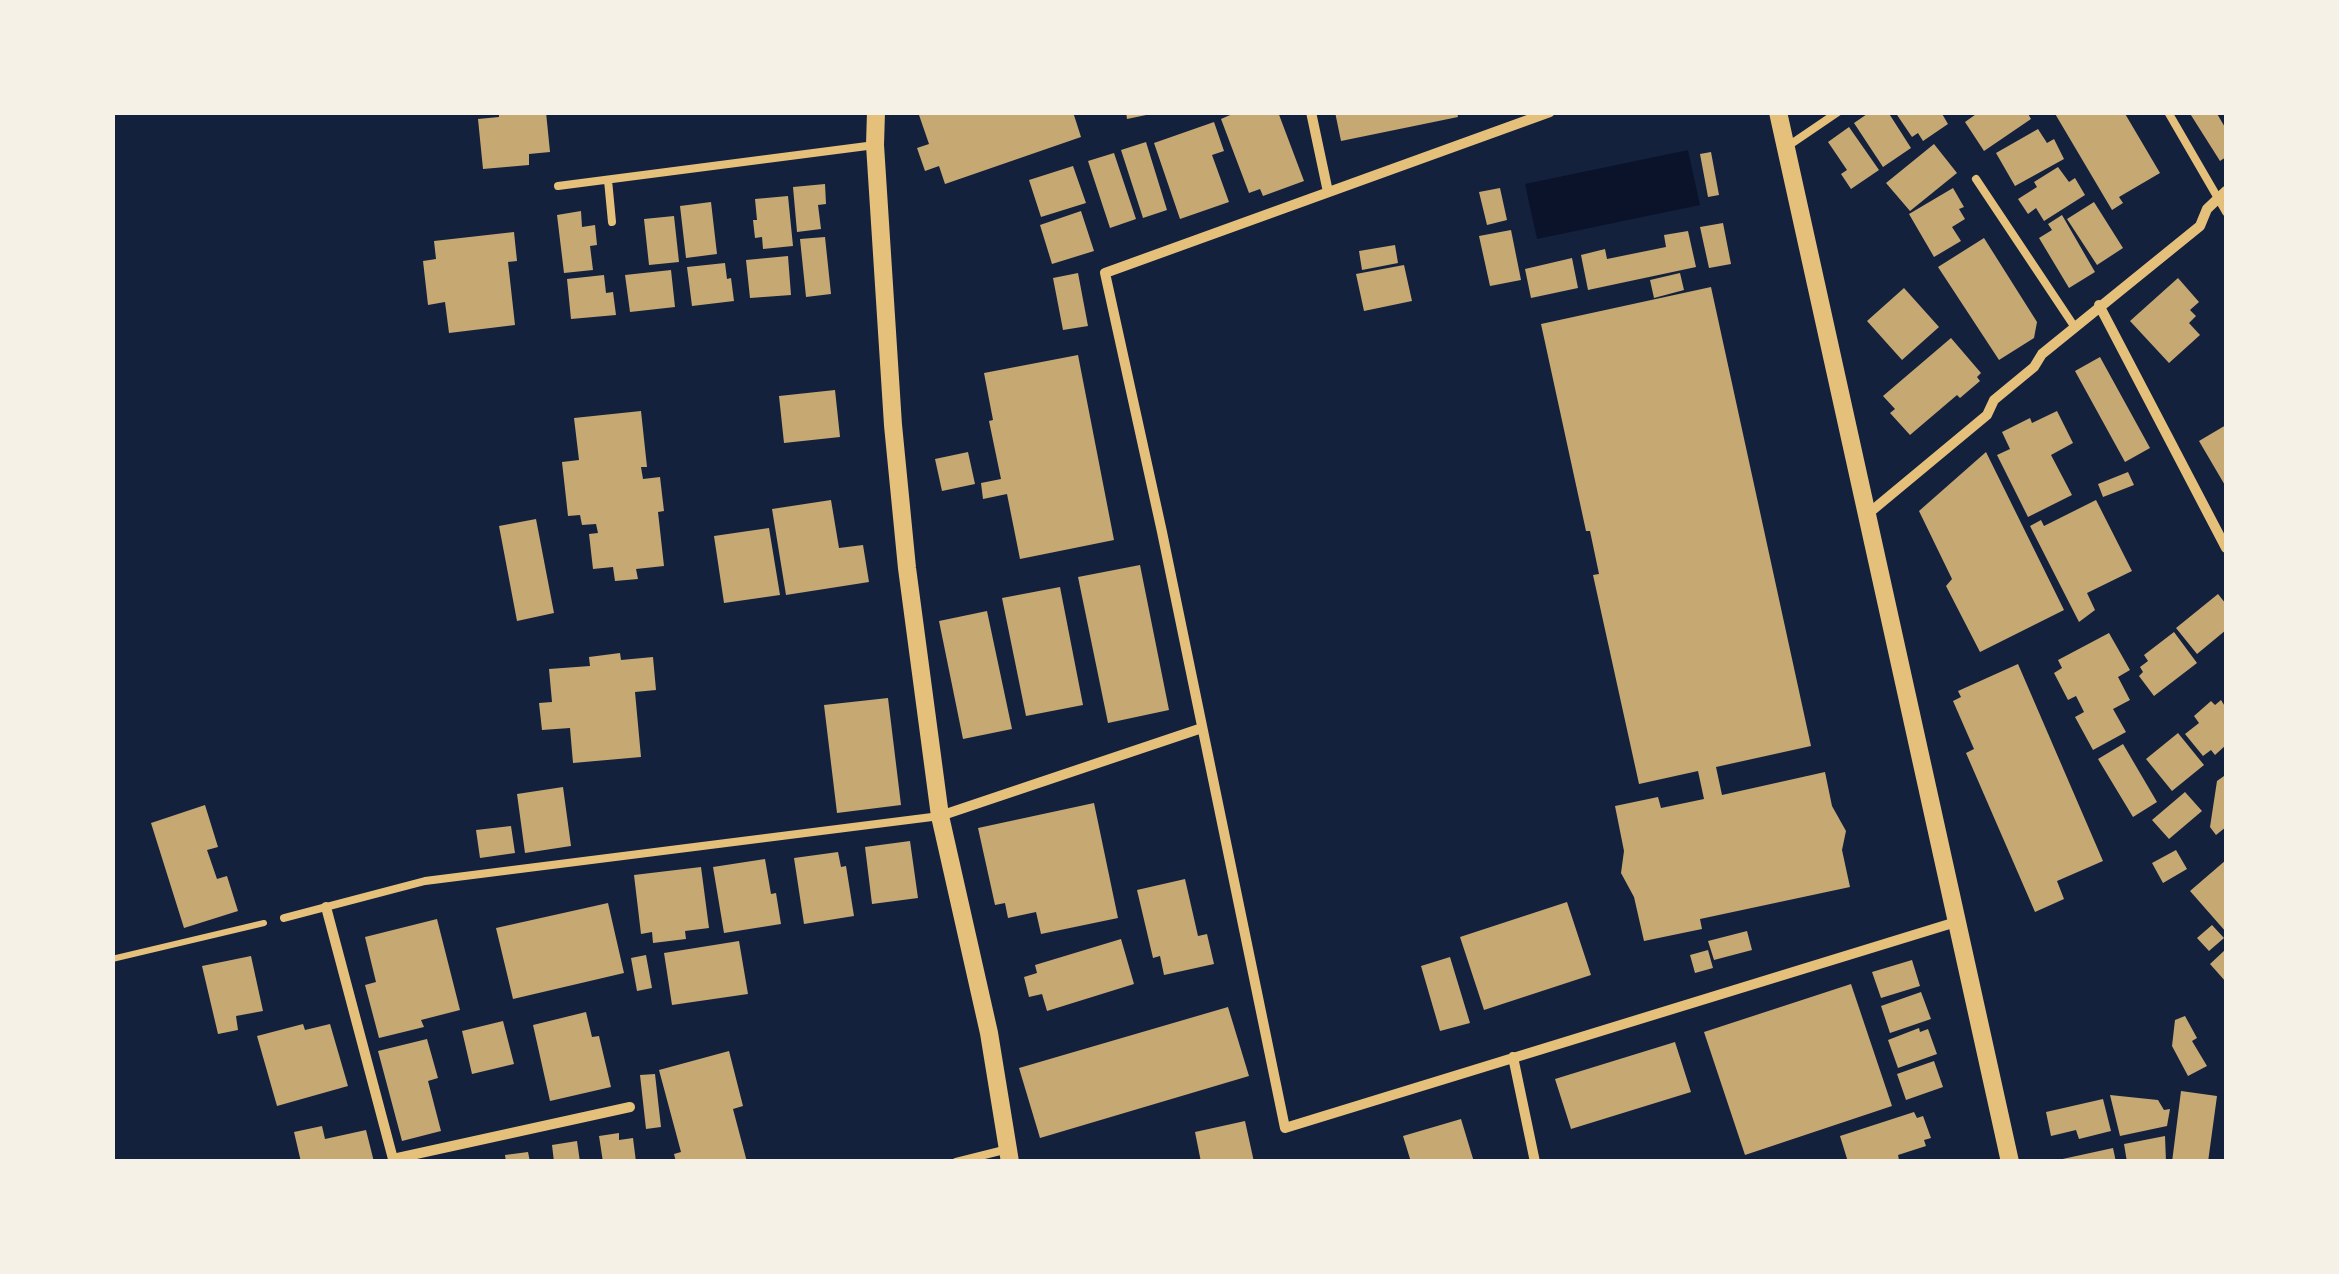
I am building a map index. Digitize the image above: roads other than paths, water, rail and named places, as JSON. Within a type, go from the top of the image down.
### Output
[{"type":"street","points":[[876,112],[893,426],[906,568],[940,816],[989,1033],[1009,1155]]},
{"type":"street","points":[[1311,112],[1328,192]]},
{"type":"street","points":[[1550,112],[1105,273],[1285,1128],[1956,922]]},
{"type":"street","points":[[1778,112],[2010,1162]]},
{"type":"street","points":[[1868,513],[1988,414],[1994,400],[2074,326],[2200,226],[2208,209],[2222,195]]},
{"type":"street","points":[[2099,305],[2226,548]]},
{"type":"street","points":[[940,816],[1202,728]]},
{"type":"street","points":[[326,907],[392,1159],[630,1107]]},
{"type":"street","points":[[1512,1057],[1536,1162]]},
{"type":"lane","points":[[1786,148],[1838,112]]},
{"type":"lane","points":[[2168,112],[2222,195],[2226,212]]},
{"type":"lane","points":[[558,186],[875,145]]},
{"type":"lane","points":[[1976,179],[2074,326]]},
{"type":"lane","points":[[608,180],[612,222]]},
{"type":"lane","points":[[284,918],[425,881],[940,816]]},
{"type":"lane","points":[[956,1162],[1009,1155]]},
{"type":"water","points":[[1688,150],[1700,205],[1537,239],[1525,184]]}]
